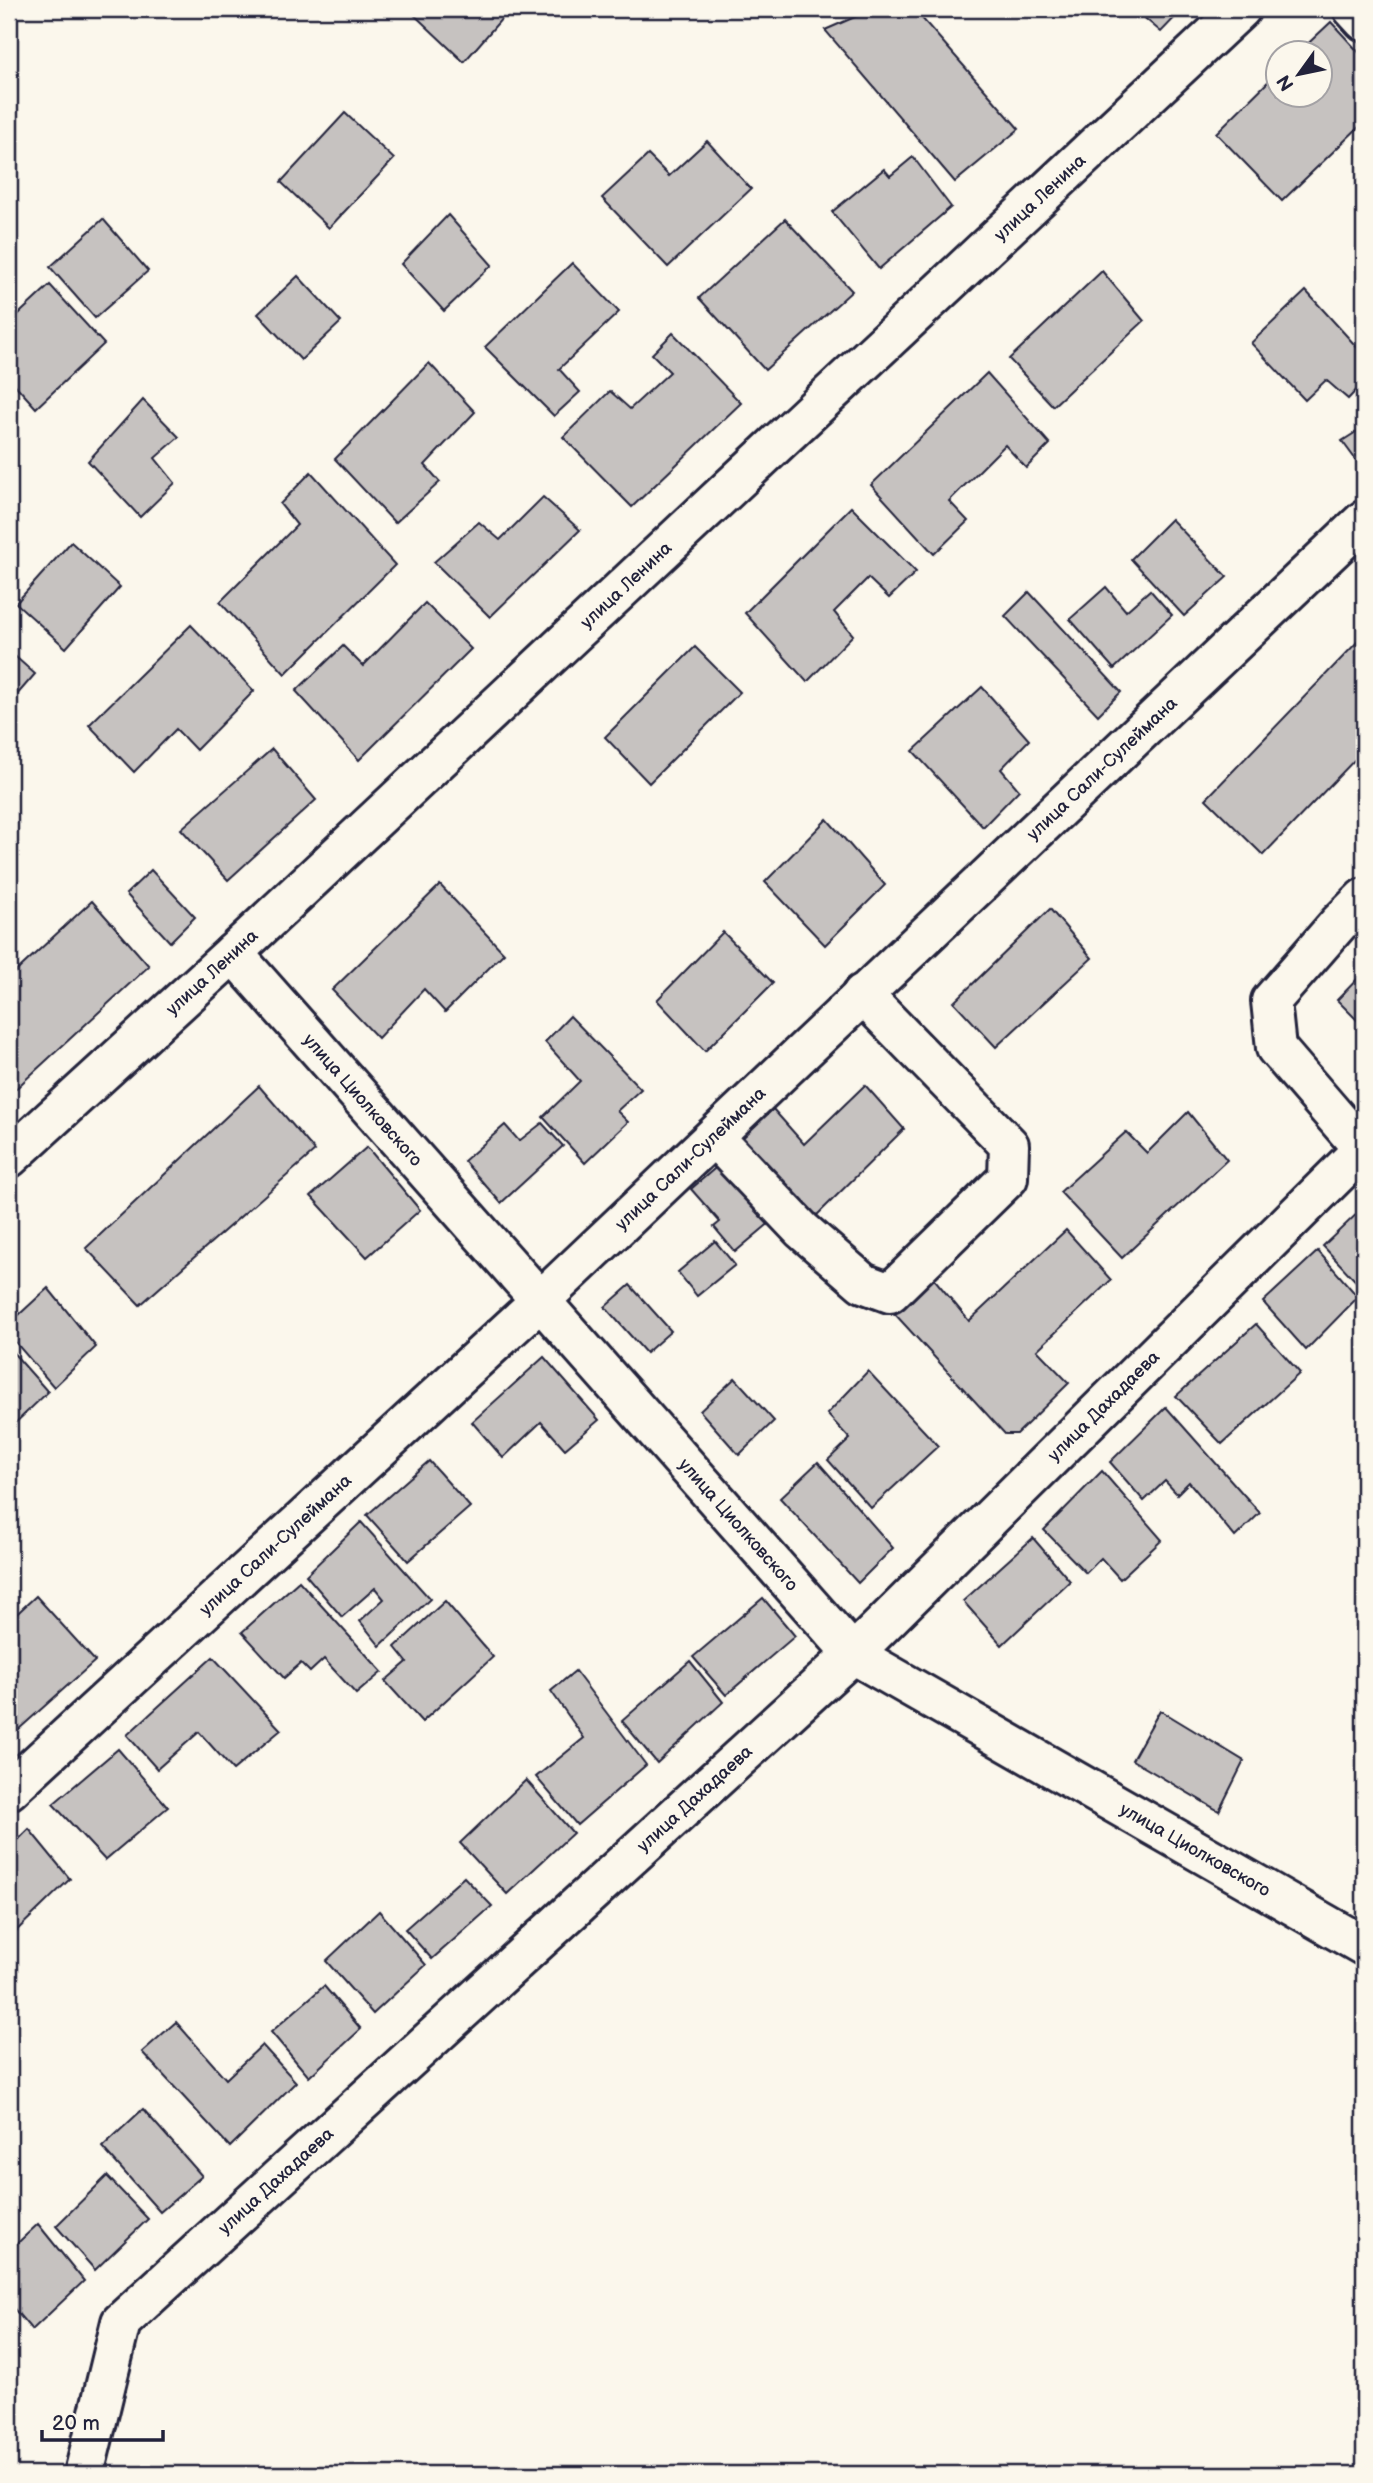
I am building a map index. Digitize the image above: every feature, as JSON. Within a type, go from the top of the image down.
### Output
[{"type":"street","name":"улица Ленина","points":[[9,1158],[233,953],[1241,9]]},
{"type":"street","points":[[1353,9],[1364,20]]},
{"type":"street","name":"улица Сали-Сулеймана","points":[[9,1790],[540,1301],[1364,520]]},
{"type":"street","points":[[1364,898],[1271,1000],[1276,1048],[1364,1148]]},
{"type":"street","name":"улица Циолковского","points":[[233,953],[853,1654],[1364,1947]]},
{"type":"street","points":[[714,1137],[802,1230],[863,1283],[890,1293],[1009,1178],[1009,1144],[862,994]]},
{"type":"street","name":"улица Дахадаева","points":[[84,2474],[121,2322],[853,1654],[1364,1148]]},
{"type":"building","points":[[408,9],[510,9],[464,62]]},
{"type":"building","points":[[873,9],[914,9],[1019,129],[955,182],[825,30]]},
{"type":"building","points":[[1134,9],[1183,9],[1161,32]]},
{"type":"building","points":[[1331,22],[1364,58],[1364,122],[1282,201],[1216,133],[1264,86],[1264,108],[1334,108],[1334,38],[1314,38]]},
{"type":"building","points":[[345,113],[394,159],[329,228],[281,182]]},
{"type":"building","points":[[707,141],[751,189],[668,267],[602,198],[648,155],[669,176]]},
{"type":"building","points":[[913,157],[951,207],[879,269],[832,212],[884,169],[890,176]]},
{"type":"building","points":[[448,215],[492,265],[444,311],[401,264]]},
{"type":"building","points":[[103,219],[148,271],[95,318],[50,267]]},
{"type":"building","points":[[785,219],[852,291],[765,370],[699,298]]},
{"type":"building","points":[[572,263],[619,312],[559,369],[580,392],[554,416],[485,347]]},
{"type":"building","points":[[1102,271],[1144,321],[1053,406],[1009,359]]},
{"type":"building","points":[[298,276],[341,322],[301,360],[258,314]]},
{"type":"building","points":[[50,285],[104,344],[36,408],[9,378],[9,323]]},
{"type":"building","points":[[1306,291],[1364,355],[1364,382],[1348,399],[1326,380],[1305,400],[1251,343]]},
{"type":"building","points":[[673,333],[741,403],[632,507],[563,437],[610,391],[630,409],[670,372],[652,354]]},
{"type":"building","points":[[429,363],[475,412],[425,465],[440,482],[395,523],[335,459]]},
{"type":"building","points":[[987,373],[1050,444],[1026,468],[1005,445],[949,501],[968,521],[934,554],[871,485]]},
{"type":"building","points":[[143,400],[179,437],[155,458],[175,483],[140,517],[88,461]]},
{"type":"building","points":[[1364,427],[1364,471],[1342,441]]},
{"type":"building","points":[[311,472],[395,565],[285,674],[220,602],[297,525],[280,504]]},
{"type":"building","points":[[543,497],[580,530],[490,617],[434,562],[479,522],[500,540]]},
{"type":"building","points":[[851,507],[916,572],[889,598],[868,578],[834,612],[853,635],[807,682],[745,613]]},
{"type":"building","points":[[1171,519],[1227,577],[1184,616],[1131,559]]},
{"type":"building","points":[[71,542],[120,587],[66,648],[16,603]]},
{"type":"building","points":[[1106,587],[1126,611],[1150,590],[1172,615],[1114,669],[1070,619]]},
{"type":"building","points":[[1029,592],[1121,692],[1098,715],[1005,616]]},
{"type":"building","points":[[425,603],[471,649],[359,760],[296,691],[343,646],[363,666]]},
{"type":"building","points":[[191,625],[254,691],[196,750],[176,729],[134,772],[89,725]]},
{"type":"building","points":[[1364,635],[1364,750],[1263,855],[1206,799]]},
{"type":"building","points":[[695,647],[740,692],[649,783],[605,737]]},
{"type":"building","points":[[9,651],[35,674],[9,704]]},
{"type":"building","points":[[982,687],[1029,740],[1001,769],[1019,790],[983,827],[913,751]]},
{"type":"building","points":[[272,749],[316,800],[228,880],[181,829]]},
{"type":"building","points":[[827,819],[885,885],[825,945],[765,882]]},
{"type":"building","points":[[151,870],[195,917],[170,942],[126,894]]},
{"type":"building","points":[[440,885],[504,953],[445,1012],[424,989],[378,1038],[332,990]]},
{"type":"building","points":[[92,901],[149,966],[9,1095],[9,978]]},
{"type":"building","points":[[1050,909],[1092,958],[996,1047],[954,1002]]},
{"type":"building","points":[[723,932],[773,983],[705,1051],[657,1000]]},
{"type":"building","points":[[1364,972],[1364,1027],[1337,1000]]},
{"type":"building","points":[[570,1016],[641,1089],[617,1111],[628,1122],[585,1163],[543,1117],[580,1081],[545,1042]]},
{"type":"building","points":[[865,1085],[904,1129],[808,1224],[733,1145],[773,1109],[804,1144]]},
{"type":"building","points":[[259,1086],[315,1151],[140,1305],[86,1248]]},
{"type":"building","points":[[1188,1112],[1227,1160],[1122,1258],[1060,1192],[1126,1132],[1147,1153]]},
{"type":"building","points":[[542,1123],[563,1146],[501,1203],[464,1161],[505,1125],[519,1141]]},
{"type":"building","points":[[367,1147],[420,1210],[367,1257],[311,1196]]},
{"type":"building","points":[[721,1163],[772,1221],[735,1252],[714,1227],[720,1222],[691,1189]]},
{"type":"building","points":[[1364,1207],[1364,1290],[1323,1246]]},
{"type":"building","points":[[1066,1230],[1111,1280],[1037,1350],[1069,1383],[1017,1434],[1005,1434],[893,1312],[931,1275],[969,1321]]},
{"type":"building","points":[[715,1241],[735,1265],[697,1296],[678,1272]]},
{"type":"building","points":[[1318,1251],[1358,1297],[1306,1350],[1263,1302]]},
{"type":"building","points":[[630,1285],[671,1331],[646,1353],[605,1307]]},
{"type":"building","points":[[48,1288],[96,1347],[54,1387],[9,1335],[9,1324]]},
{"type":"building","points":[[1256,1324],[1300,1373],[1222,1444],[1176,1396]]},
{"type":"building","points":[[9,1348],[48,1392],[9,1429]]},
{"type":"building","points":[[544,1357],[599,1420],[565,1449],[541,1422],[503,1458],[472,1422]]},
{"type":"building","points":[[868,1371],[938,1446],[871,1508],[828,1460],[850,1439],[827,1414]]},
{"type":"building","points":[[735,1378],[774,1421],[739,1455],[700,1411]]},
{"type":"building","points":[[1166,1407],[1260,1513],[1235,1537],[1189,1482],[1177,1494],[1165,1481],[1144,1501],[1110,1462]]},
{"type":"building","points":[[429,1461],[470,1507],[408,1561],[367,1515]]},
{"type":"building","points":[[818,1462],[893,1548],[858,1583],[780,1498]]},
{"type":"building","points":[[1102,1471],[1162,1540],[1120,1579],[1101,1558],[1086,1573],[1044,1530]]},
{"type":"building","points":[[361,1522],[430,1599],[380,1646],[360,1621],[384,1599],[375,1588],[342,1617],[306,1575]]},
{"type":"building","points":[[1033,1538],[1070,1581],[1002,1645],[963,1601]]},
{"type":"building","points":[[299,1581],[382,1672],[356,1694],[324,1659],[310,1672],[301,1663],[284,1678],[242,1632]]},
{"type":"building","points":[[36,1596],[95,1661],[9,1738],[9,1621]]},
{"type":"building","points":[[763,1598],[795,1636],[726,1695],[693,1657]]},
{"type":"building","points":[[445,1601],[493,1657],[422,1722],[385,1681],[407,1662],[395,1647]]},
{"type":"building","points":[[213,1657],[281,1730],[233,1770],[199,1732],[157,1769],[127,1735]]},
{"type":"building","points":[[690,1661],[723,1702],[657,1763],[622,1721]]},
{"type":"building","points":[[575,1671],[646,1765],[577,1825],[536,1777],[584,1738],[551,1691]]},
{"type":"building","points":[[1160,1710],[1244,1761],[1219,1811],[1132,1760]]},
{"type":"building","points":[[118,1749],[168,1807],[105,1860],[53,1804]]},
{"type":"building","points":[[526,1780],[573,1833],[507,1894],[460,1843]]},
{"type":"building","points":[[29,1829],[70,1879],[12,1935],[9,1932],[9,1849]]},
{"type":"building","points":[[464,1877],[492,1906],[432,1959],[405,1929]]},
{"type":"building","points":[[379,1911],[426,1965],[373,2014],[326,1961]]},
{"type":"building","points":[[324,1986],[361,2029],[309,2077],[271,2032]]},
{"type":"building","points":[[176,2022],[226,2079],[262,2045],[296,2082],[230,2147],[142,2052]]},
{"type":"building","points":[[143,2109],[202,2176],[160,2212],[102,2147]]},
{"type":"building","points":[[107,2176],[148,2219],[95,2270],[56,2226]]},
{"type":"building","points":[[38,2224],[84,2281],[32,2330],[9,2303],[9,2251]]}]
